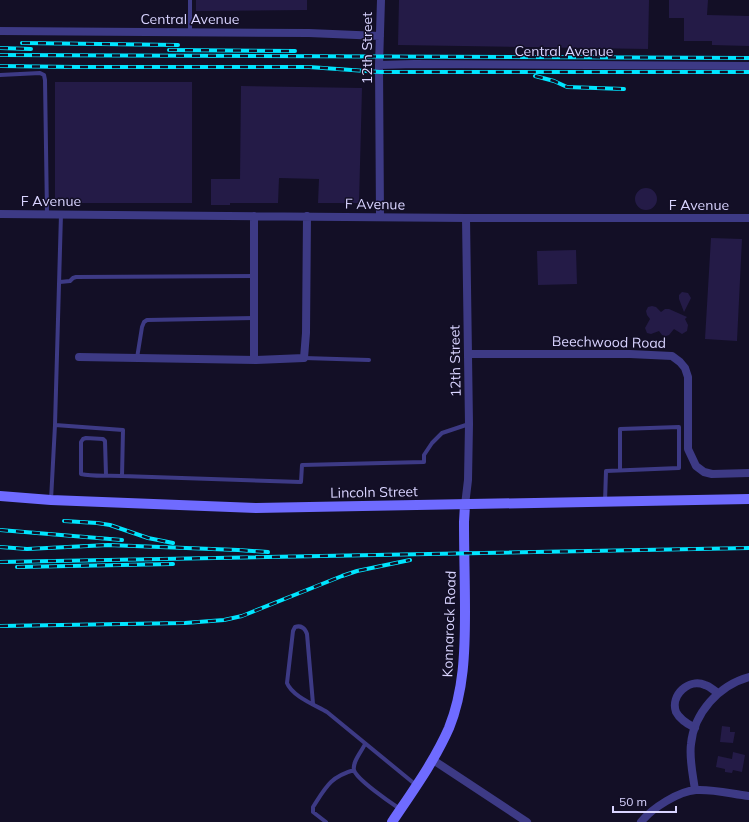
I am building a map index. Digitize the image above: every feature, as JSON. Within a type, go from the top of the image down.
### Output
[{"type":"main road","name":"Lincoln Street","points":[[0,496],[50,500],[256,508],[749,499]]},
{"type":"main road","name":"Konnarock Road","points":[[392,822],[433,760],[444,739],[453,716],[461,683],[464,666],[465,638],[465,505]]},
{"type":"street","name":"12th Street","points":[[380,217],[379,65],[381,0]]},
{"type":"street","name":"Central Avenue","points":[[0,31],[309,33],[380,36]]},
{"type":"street","name":"Central Avenue","points":[[379,65],[749,66]]},
{"type":"street","name":"F Avenue","points":[[0,214],[466,218],[749,218]]},
{"type":"street","points":[[254,216],[254,360]]},
{"type":"street","points":[[78,357],[254,360],[304,358],[306,333],[307,216]]},
{"type":"street","name":"12th Street","points":[[465,505],[468,480],[469,424],[466,218]]},
{"type":"street","name":"Beechwood Road","points":[[468,354],[630,354],[672,356],[685,368],[688,377],[688,449],[696,466],[704,472],[712,474],[749,474]]},
{"type":"street","points":[[695,790],[691,758],[691,744],[695,728],[706,707],[718,693],[736,682],[749,677]]},
{"type":"street","points":[[695,728],[687,724],[677,712],[677,698],[680,691],[695,683],[706,685],[718,693]]},
{"type":"street","points":[[433,760],[527,822]]},
{"type":"street","points":[[641,822],[646,815],[657,806],[675,796],[695,790],[749,796]]},
{"type":"lane","points":[[190,0],[190,32]]},
{"type":"lane","points":[[0,75],[40,73],[44,76],[47,214]]},
{"type":"lane","points":[[50,500],[55,425],[61,214]]},
{"type":"lane","points":[[60,282],[70,281],[76,277],[255,276]]},
{"type":"lane","points":[[137,358],[142,327],[144,322],[147,320],[254,318]]},
{"type":"lane","points":[[304,358],[369,360]]},
{"type":"lane","points":[[106,475],[105,441],[103,439],[83,439],[81,442],[81,474],[122,476],[301,482],[302,465],[424,462],[424,455],[432,443],[442,433],[469,424]]},
{"type":"lane","points":[[55,425],[123,430],[122,476]]},
{"type":"lane","points":[[605,502],[606,471],[679,468],[679,427],[620,429],[620,470]]},
{"type":"lane","points":[[313,704],[307,634],[302,627],[298,626],[295,627],[293,632],[287,683],[289,689],[313,704],[327,712],[365,744],[376,750],[401,773],[417,785]]},
{"type":"lane","points":[[365,744],[354,764],[354,770],[357,775],[367,784],[400,809]]},
{"type":"lane","points":[[326,822],[313,812],[313,807],[329,783],[340,774],[354,770]]},
{"type":"building","points":[[196,0],[307,0],[307,10],[196,11]]},
{"type":"building","points":[[399,0],[649,0],[648,49],[398,45]]},
{"type":"building","points":[[669,0],[708,0],[707,15],[749,16],[749,46],[712,45],[712,41],[684,41],[684,18],[669,18]]},
{"type":"building","points":[[55,82],[192,82],[192,203],[55,203]]},
{"type":"building","points":[[241,86],[362,88],[359,203],[318,203],[319,179],[279,178],[278,203],[230,203],[230,205],[211,205],[211,179],[240,179]]},
{"type":"building","points":[[646,188],[654,191],[657,199],[654,207],[646,210],[638,207],[635,199],[638,191]]},
{"type":"building","points":[[711,238],[742,239],[737,341],[705,339]]},
{"type":"building","points":[[576,250],[577,284],[538,285],[537,251]]},
{"type":"building","points":[[682,292],[688,293],[691,298],[684,312],[679,299],[679,295]]},
{"type":"building","points":[[648,307],[656,307],[661,312],[665,309],[669,309],[687,317],[685,319],[688,325],[687,331],[682,334],[674,329],[669,335],[666,336],[662,335],[659,331],[651,334],[647,333],[645,328],[650,319],[646,311]]},
{"type":"building","points":[[722,726],[730,727],[730,732],[735,732],[733,743],[720,742]]},
{"type":"building","points":[[733,752],[745,755],[742,772],[733,770],[732,773],[725,772],[725,769],[716,767],[718,756],[732,759]]},
{"type":"railway","points":[[22,43],[178,45]]},
{"type":"railway","points":[[0,48],[31,49]]},
{"type":"railway","points":[[169,50],[295,51]]},
{"type":"railway","points":[[0,55],[749,58]]},
{"type":"railway","points":[[0,66],[309,67],[380,72],[749,72]]},
{"type":"railway","points":[[535,76],[554,81],[567,87],[624,89]]},
{"type":"railway","points":[[64,521],[110,525],[148,538],[173,543]]},
{"type":"railway","points":[[0,530],[122,540]]},
{"type":"railway","points":[[0,547],[27,549],[108,545],[268,552]]},
{"type":"railway","points":[[0,562],[749,548]]},
{"type":"railway","points":[[0,626],[185,623],[224,620],[242,616],[357,571],[410,560]]},
{"type":"railway","points":[[17,567],[173,564]]}]
